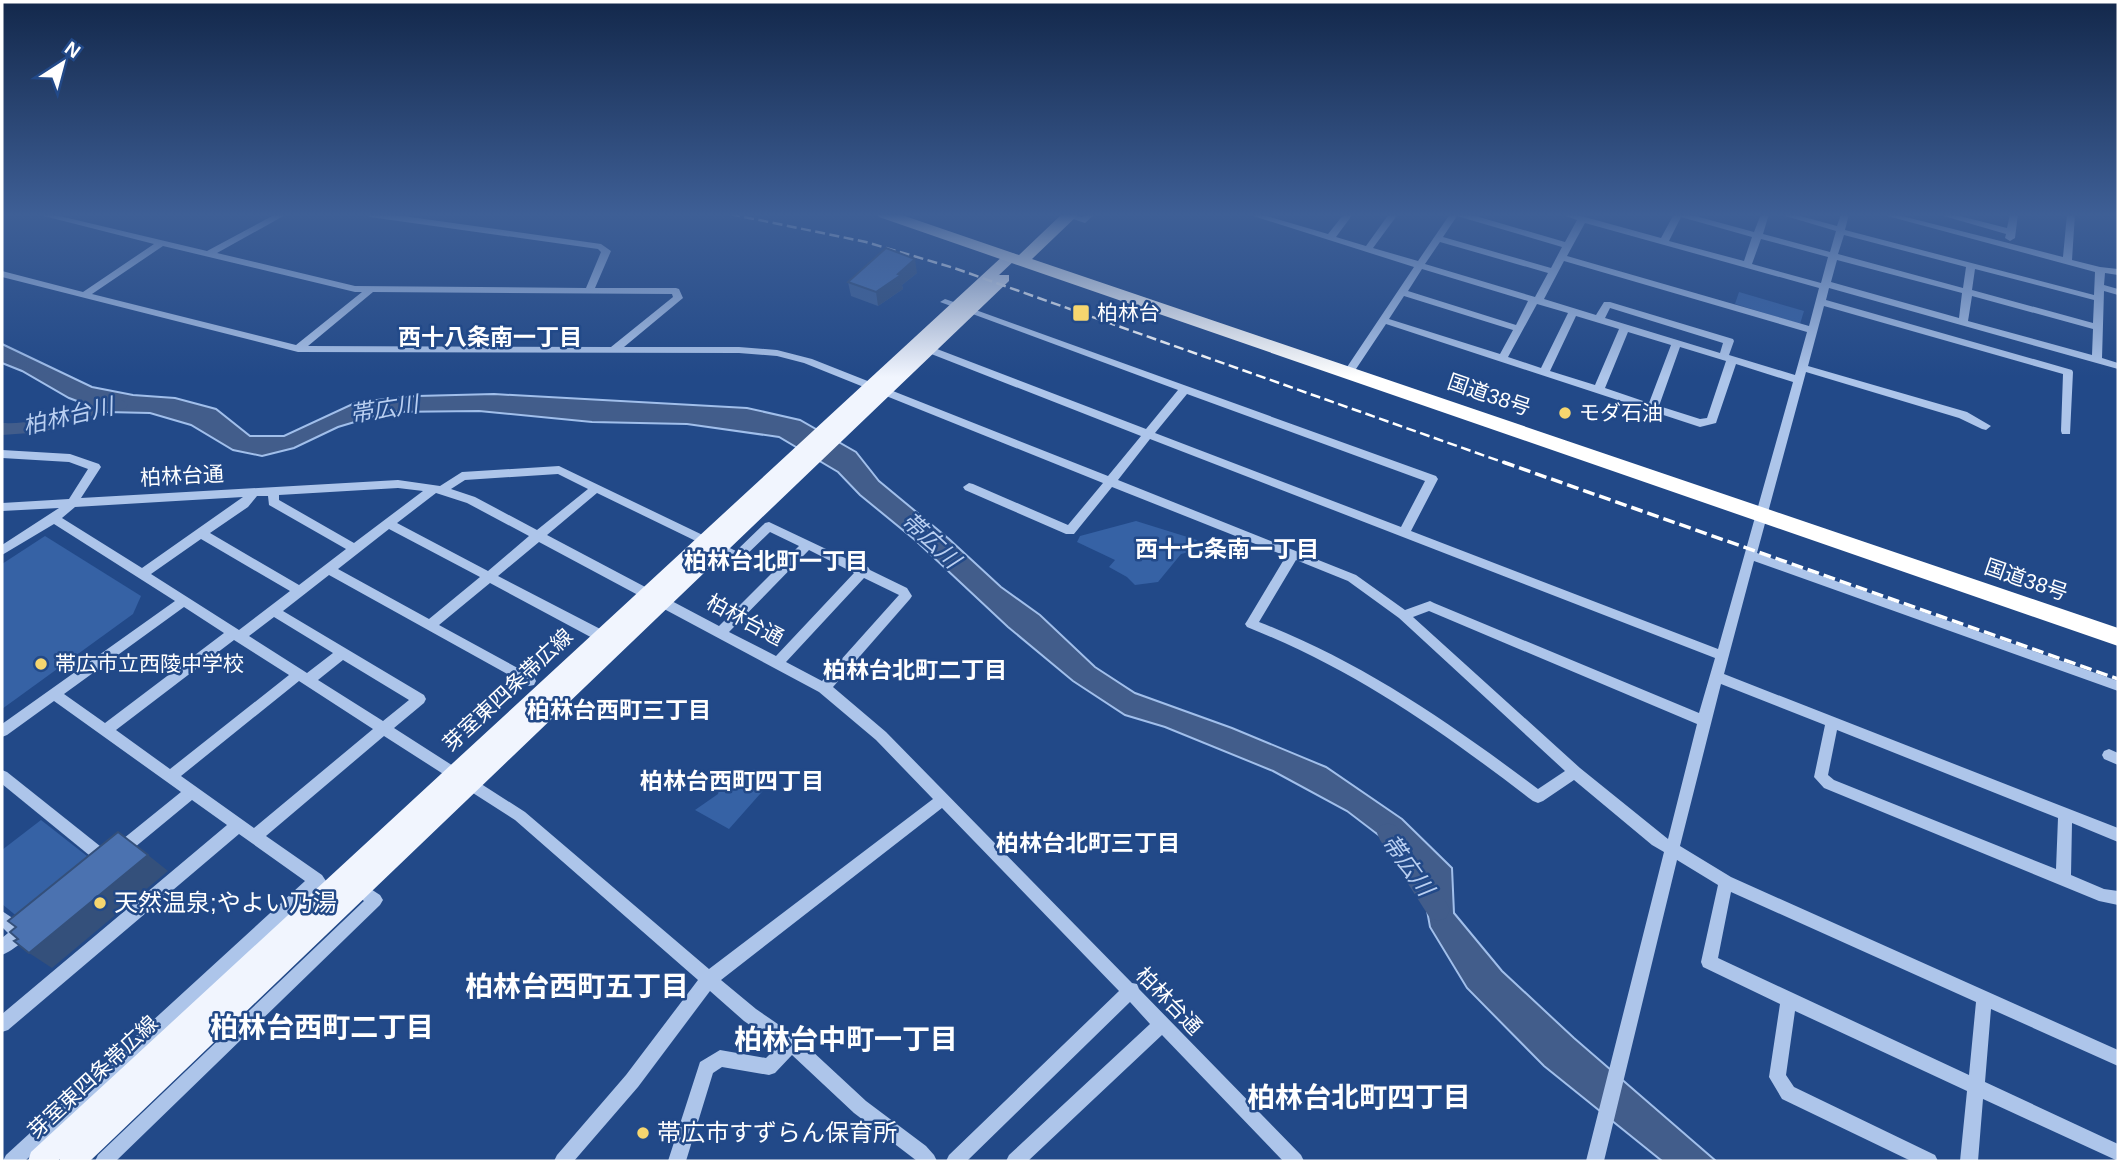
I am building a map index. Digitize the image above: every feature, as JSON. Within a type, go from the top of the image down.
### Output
[{"type":"highway","name":"国道38号","points":[[1055,268],[1763,510],[2118,627]]},
{"type":"highway","name":"国道38号","points":[[1763,510],[2118,637]]},
{"type":"main road","name":"芽室東四条帯広線","points":[[40,1161],[154,1056],[324,885],[464,778],[922,347],[958,306],[1004,268]]},
{"type":"main road","name":"芽室東四条帯広線","points":[[72,1161],[154,1056],[360,889],[464,778],[603,637],[656,597]]},
{"type":"street","points":[[84,295],[124,268]]},
{"type":"street","points":[[273,268],[370,290],[668,289],[679,295],[612,350]]},
{"type":"street","points":[[590,289],[599,268]]},
{"type":"street","points":[[1350,369],[1417,268]]},
{"type":"street","points":[[1430,268],[1799,380]]},
{"type":"street","points":[[1542,268],[1554,272]]},
{"type":"street","points":[[1503,358],[1556,268]]},
{"type":"street","points":[[1600,268],[1813,330]]},
{"type":"street","points":[[1759,268],[2118,366]]},
{"type":"street","points":[[1595,1161],[1704,721],[1830,268]]},
{"type":"street","points":[[1879,268],[2098,327]]},
{"type":"street","points":[[1963,323],[1971,268]]},
{"type":"street","points":[[1983,268],[2100,299]]},
{"type":"street","points":[[2094,268],[2118,272]]},
{"type":"street","points":[[2097,360],[2100,270]]},
{"type":"street","points":[[2,274],[298,349],[739,350],[808,361],[1352,578],[1403,615],[1575,772],[1671,850],[1726,882],[2118,1058]]},
{"type":"street","points":[[2100,287],[2118,292]]},
{"type":"street","points":[[298,349],[370,290]]},
{"type":"street","points":[[1402,292],[1519,330]]},
{"type":"street","points":[[1821,302],[2068,372],[2066,431]]},
{"type":"street","points":[[1383,320],[1700,423],[1712,420],[1728,358],[1729,341],[1607,304],[1599,320]]},
{"type":"street","points":[[958,306],[1432,479],[1404,533]]},
{"type":"street","points":[[1544,372],[1573,312]]},
{"type":"street","points":[[1599,389],[1625,327]]},
{"type":"street","points":[[1653,407],[1677,343]]},
{"type":"street","points":[[922,347],[1723,656]]},
{"type":"street","points":[[1803,368],[1963,415],[1986,426]]},
{"type":"street","points":[[969,487],[1070,531],[1185,389]]},
{"type":"street","points":[[2,454],[70,458],[95,467],[72,503],[54,518],[2,551]]},
{"type":"street","points":[[106,731],[438,489],[462,476],[547,469],[558,470],[737,556],[769,526],[903,591],[906,596],[824,688]]},
{"type":"street","name":"柏林台通","points":[[2,507],[398,484],[438,489],[471,500],[539,534],[824,688],[881,736],[1295,1161]]},
{"type":"street","points":[[429,626],[596,488]]},
{"type":"street","points":[[274,491],[273,502],[355,549]]},
{"type":"street","points":[[142,574],[244,504],[253,493]]},
{"type":"street","points":[[54,518],[385,727],[520,816],[750,1015],[792,1044],[860,1107],[928,1161]]},
{"type":"street","points":[[389,524],[603,637]]},
{"type":"street","points":[[200,533],[300,591]]},
{"type":"street","points":[[722,631],[808,544]]},
{"type":"street","points":[[1293,555],[1251,624],[1318,652],[1396,696],[1439,723],[1538,797],[1575,772]]},
{"type":"street","points":[[1750,555],[2118,686]]},
{"type":"street","points":[[328,569],[529,681]]},
{"type":"street","points":[[778,662],[864,570]]},
{"type":"street","points":[[2,730],[184,601]]},
{"type":"street","points":[[1403,615],[1430,606],[1704,721]]},
{"type":"street","points":[[254,837],[419,699],[273,611]]},
{"type":"street","points":[[170,777],[304,677],[342,653]]},
{"type":"street","points":[[1717,677],[2118,835]]},
{"type":"street","points":[[54,694],[324,885]]},
{"type":"street","points":[[1832,723],[1821,777],[1829,784],[2105,896],[2118,898]]},
{"type":"street","points":[[2,776],[102,865],[191,793]]},
{"type":"street","points":[[563,1161],[632,1081],[708,979],[804,909],[855,864],[942,800]]},
{"type":"street","points":[[2063,879],[2065,814]]},
{"type":"street","points":[[2,1024],[237,826]]},
{"type":"street","points":[[1726,882],[1709,962],[2118,1153]]},
{"type":"street","points":[[104,1161],[376,900],[360,889]]},
{"type":"street","points":[[2,948],[39,917]]},
{"type":"street","points":[[2,918],[20,933]]},
{"type":"street","points":[[955,1161],[1131,990]]},
{"type":"street","points":[[1969,1161],[1984,998]]},
{"type":"street","points":[[1789,1000],[1777,1077],[1788,1093],[1929,1161]]},
{"type":"street","points":[[1016,1161],[1162,1024]]},
{"type":"street","points":[[677,1161],[706,1068],[720,1058],[769,1067],[792,1044]]},
{"type":"street","points":[[12,1161],[154,1056]]},
{"type":"shaded area","points":[[1739,292],[1804,311],[1800,324],[1735,304]]},
{"type":"shaded area","points":[[1136,521],[1197,540],[1193,551],[1181,554],[1158,582],[1135,585],[1109,567],[1115,560],[1077,542],[1080,536]]},
{"type":"shaded area","name":"帯広市立西陵中学校","points":[[45,536],[141,596],[133,614],[2,709],[2,564]]},
{"type":"shaded area","points":[[757,769],[775,777],[729,829],[695,810],[718,794],[721,783],[738,773]]},
{"type":"shaded area","points":[[41,820],[92,860],[19,918],[2,904],[2,850]]},
{"type":"water","points":[[2,344],[92,387],[133,395],[175,398],[216,409],[250,436],[284,436],[357,402],[417,396],[494,394],[747,408],[800,420],[856,452],[879,481],[949,539],[1001,587],[1040,615],[1095,667],[1135,693],[1232,728],[1326,767],[1402,819],[1452,868],[1454,913],[1502,971],[1574,1038],[1716,1161],[1662,1161],[1544,1066],[1467,988],[1430,927],[1419,866],[1347,811],[1273,771],[1165,727],[1125,715],[1073,681],[1008,627],[915,540],[860,495],[838,472],[779,437],[687,424],[592,422],[479,411],[388,412],[338,427],[294,448],[262,456],[233,450],[191,425],[150,413],[106,412],[69,398],[22,371],[2,363]]},
{"type":"building","points":[[863,268],[904,268],[898,274],[901,275],[876,292],[848,282]]},
{"type":"building","points":[[118,832],[148,855],[29,953],[14,941],[18,939],[10,932],[16,927],[8,921]]},
{"type":"waterway","name":"柏林台川","points":[[2,429],[43,427],[95,409],[120,404]]},
{"type":"waterway","name":"帯広川","points":[[1388,833],[1438,910]]},
{"type":"railway","points":[[955,268],[1508,464]]},
{"type":"railway","points":[[1503,462],[2118,679]]},
{"type":"place","name":"柏林台","points":[[1081,313]]},
{"type":"place","name":"モダ石油","points":[[1565,413]]},
{"type":"place","name":"帯広市立西陵中学校","points":[[41,664]]},
{"type":"place","name":"天然温泉;やよい乃湯","points":[[100,903]]},
{"type":"place","name":"帯広市すずらん保育所","points":[[643,1133]]},
{"type":"district","name":"西十八条南一丁目","points":[[490,337]]},
{"type":"district","name":"西十七条南一丁目","points":[[1227,549]]},
{"type":"district","name":"柏林台北町一丁目","points":[[776,561]]},
{"type":"district","name":"柏林台北町二丁目","points":[[915,670]]},
{"type":"district","name":"柏林台西町三丁目","points":[[619,710]]},
{"type":"district","name":"柏林台西町四丁目","points":[[732,781]]},
{"type":"district","name":"柏林台北町三丁目","points":[[1088,843]]},
{"type":"district","name":"柏林台西町五丁目","points":[[577,986]]},
{"type":"district","name":"柏林台西町二丁目","points":[[322,1027]]},
{"type":"district","name":"柏林台中町一丁目","points":[[846,1039]]},
{"type":"district","name":"柏林台北町四丁目","points":[[1359,1097]]}]
